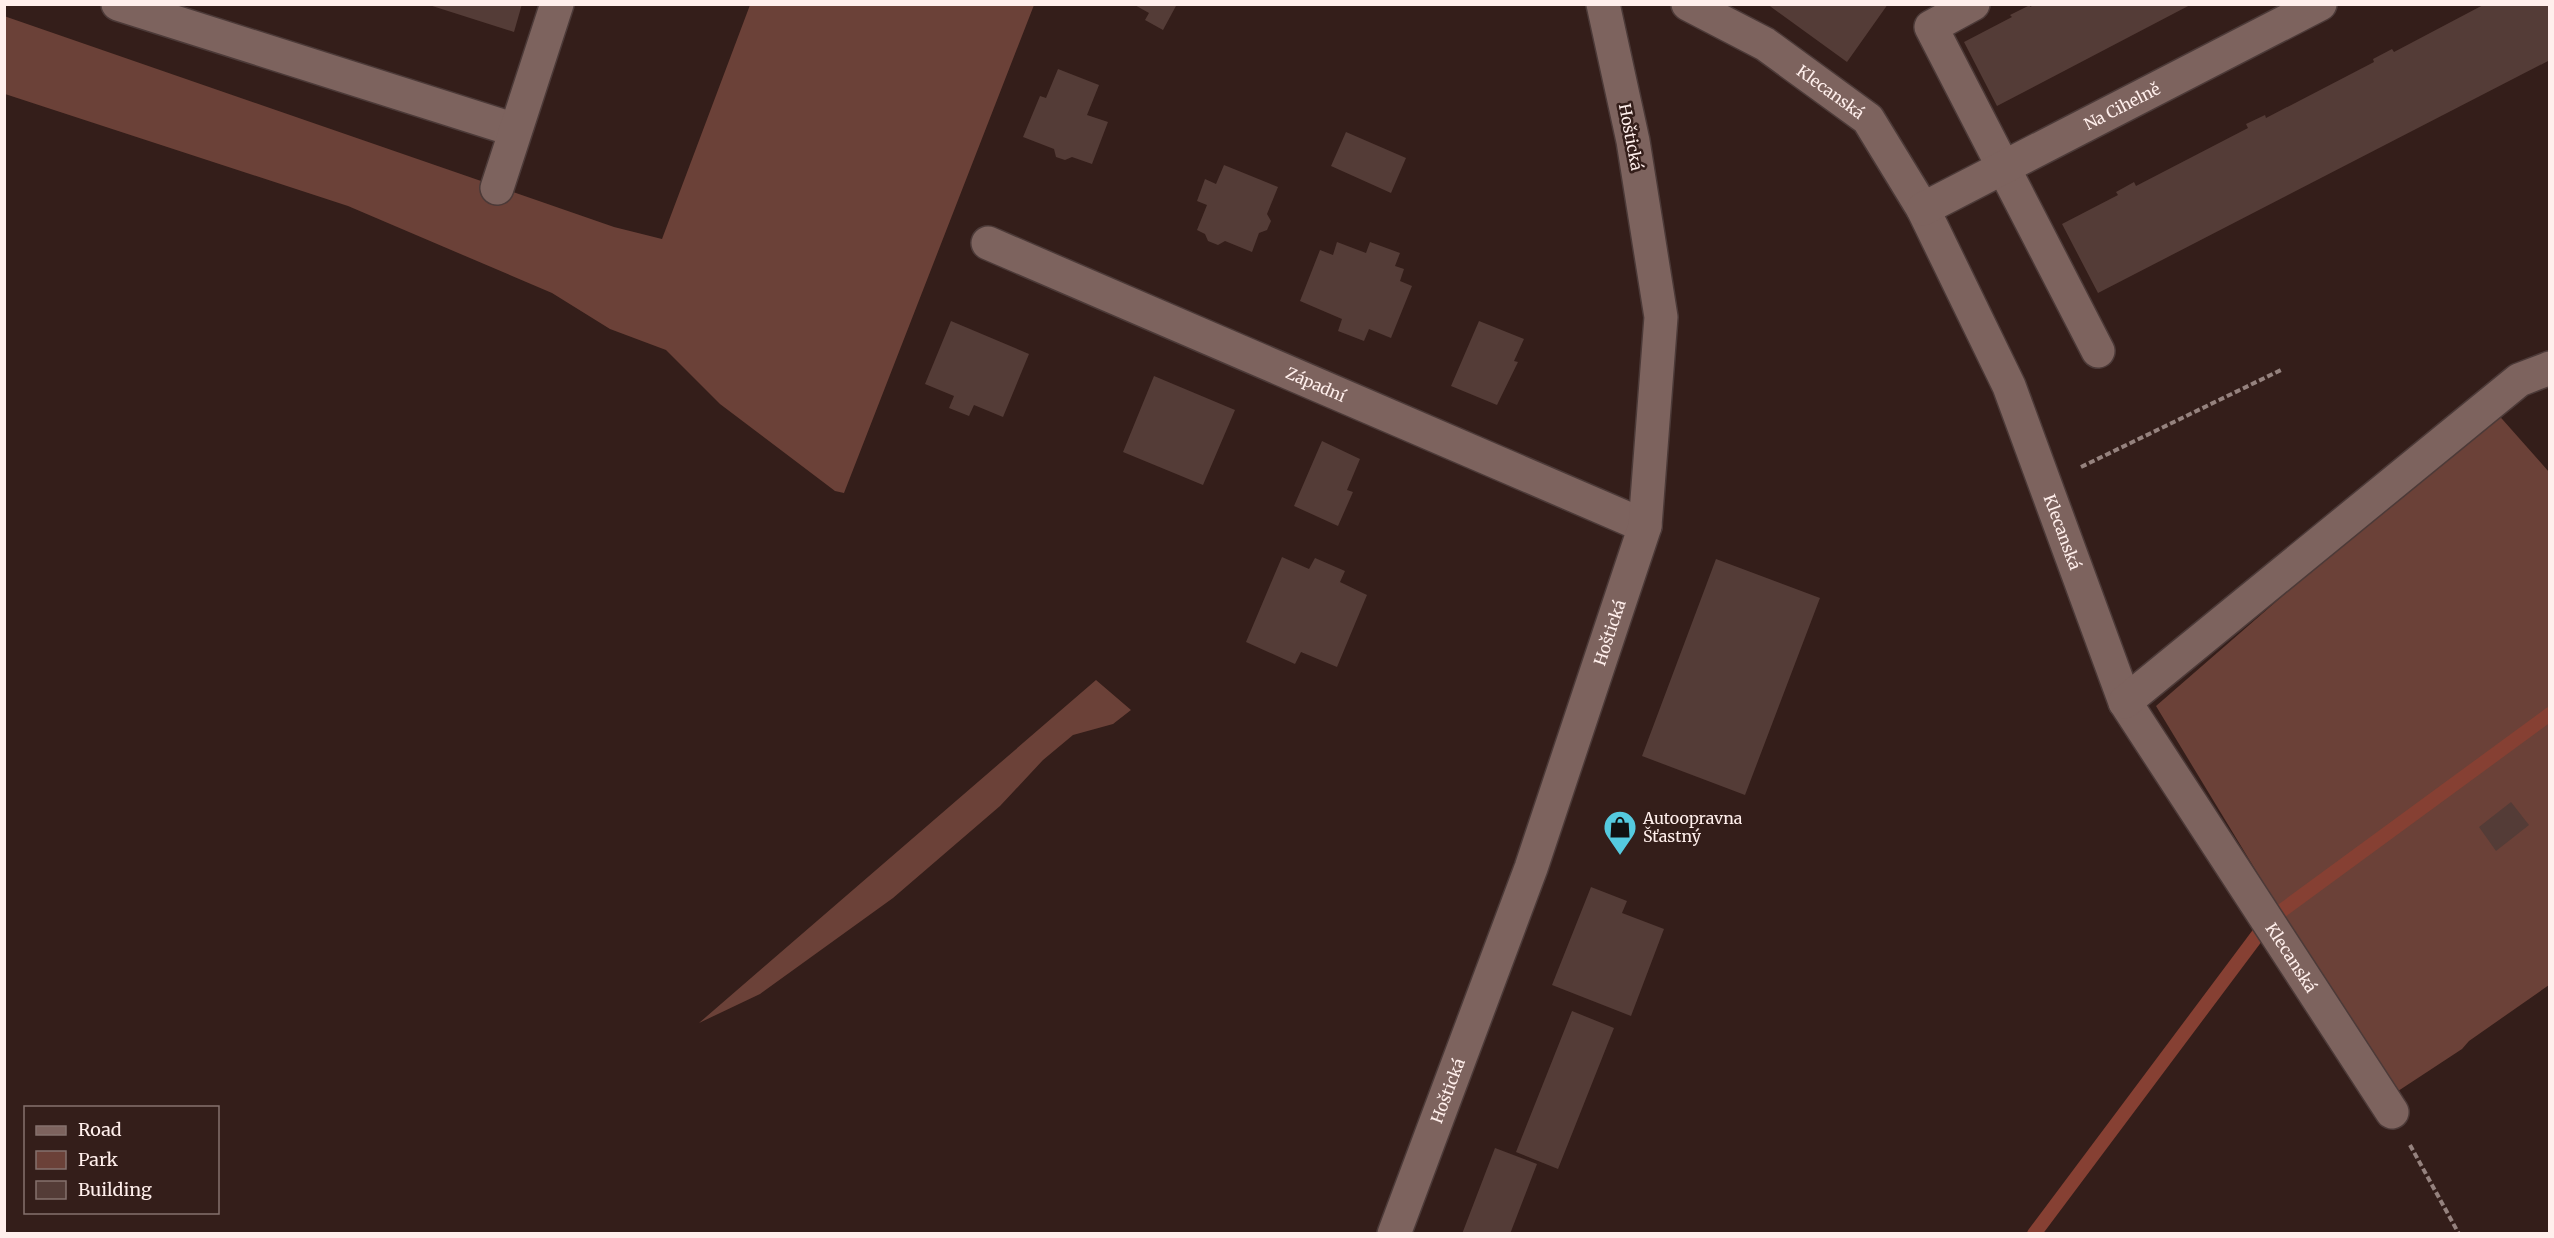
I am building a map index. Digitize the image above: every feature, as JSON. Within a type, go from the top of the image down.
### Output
[{"type":"street","points":[[118,4],[515,130]]},
{"type":"street","points":[[497,189],[557,4]]},
{"type":"street","name":"Hoštická","points":[[1394,1233],[1531,868],[1645,526],[1661,317],[1633,141],[1603,4]]},
{"type":"street","name":"Klecanská","points":[[1688,4],[1765,44],[1868,119],[1923,209],[2009,386],[2126,702],[2392,1112]]},
{"type":"street","points":[[1973,4],[1931,27],[2098,351]]},
{"type":"street","name":"Na Cihelně","points":[[1923,209],[2320,4]]},
{"type":"street","name":"Západní","points":[[988,243],[1645,526]]},
{"type":"street","points":[[2126,702],[2519,380],[2550,368]]},
{"type":"path","points":[[2045,484],[2281,370]]},
{"type":"path","points":[[2392,1112],[2459,1233]]},
{"type":"green space","points":[[750,5],[1034,5],[844,493],[835,491],[720,404],[666,350],[610,329],[552,293],[348,206],[5,94],[4,16],[614,227],[662,239]]},
{"type":"green space","points":[[2495,411],[2549,472],[2549,985],[2469,1041],[2462,1049],[2392,1095],[2156,706]]},
{"type":"green space","points":[[1096,680],[1131,710],[1113,724],[1073,735],[1043,760],[1000,806],[893,898],[760,994],[699,1023]]},
{"type":"building","points":[[426,4],[522,4],[514,32]]},
{"type":"building","points":[[1133,4],[1177,4],[1163,30],[1145,20],[1149,13]]},
{"type":"building","points":[[1767,4],[1888,4],[1847,62]]},
{"type":"building","points":[[2036,4],[2192,4],[1997,106],[1964,42],[2012,17],[2010,15]]},
{"type":"building","points":[[2485,4],[2550,4],[2550,60],[2098,293],[2062,224],[2118,195],[2116,192],[2134,182],[2136,186],[2248,128],[2246,124],[2265,115],[2266,118],[2374,62],[2373,59],[2392,49],[2394,52]]},
{"type":"building","points":[[1058,69],[1099,85],[1087,115],[1108,122],[1092,164],[1072,157],[1065,160],[1056,157],[1054,149],[1023,137],[1040,96],[1046,98]]},
{"type":"building","points":[[1346,132],[1406,158],[1391,193],[1331,166]]},
{"type":"building","points":[[1224,165],[1278,187],[1267,214],[1271,221],[1267,230],[1259,233],[1252,252],[1225,241],[1218,245],[1208,241],[1205,234],[1197,230],[1207,205],[1197,201],[1205,179],[1216,184]]},
{"type":"building","points":[[1337,242],[1366,253],[1370,242],[1400,253],[1395,266],[1404,269],[1400,281],[1412,286],[1391,338],[1369,329],[1364,341],[1338,331],[1342,319],[1300,301],[1320,250],[1333,255]]},
{"type":"building","points":[[951,321],[1029,354],[1003,417],[974,405],[969,416],[949,408],[954,396],[925,384]]},
{"type":"building","points":[[1479,321],[1524,339],[1514,361],[1518,362],[1497,405],[1451,386]]},
{"type":"building","points":[[1154,376],[1235,410],[1203,485],[1123,452]]},
{"type":"building","points":[[1322,441],[1360,459],[1347,490],[1353,492],[1338,526],[1294,506]]},
{"type":"building","points":[[1282,557],[1309,569],[1315,558],[1345,571],[1340,582],[1367,595],[1337,667],[1301,652],[1295,664],[1246,642]]},
{"type":"building","points":[[1716,559],[1820,598],[1745,795],[1642,756]]},
{"type":"building","points":[[2511,802],[2529,825],[2496,851],[2479,827]]},
{"type":"building","points":[[1591,887],[1627,901],[1622,913],[1664,929],[1631,1016],[1552,985]]},
{"type":"building","points":[[1572,1011],[1614,1028],[1558,1169],[1516,1152]]},
{"type":"building","points":[[1495,1148],[1537,1164],[1510,1234],[1462,1234]]},
{"type":"waterway","points":[[2034,1234],[2269,920],[2550,714]]},
{"type":"place","name":"Autoopravna Šťastný","points":[[1620,856]]}]
